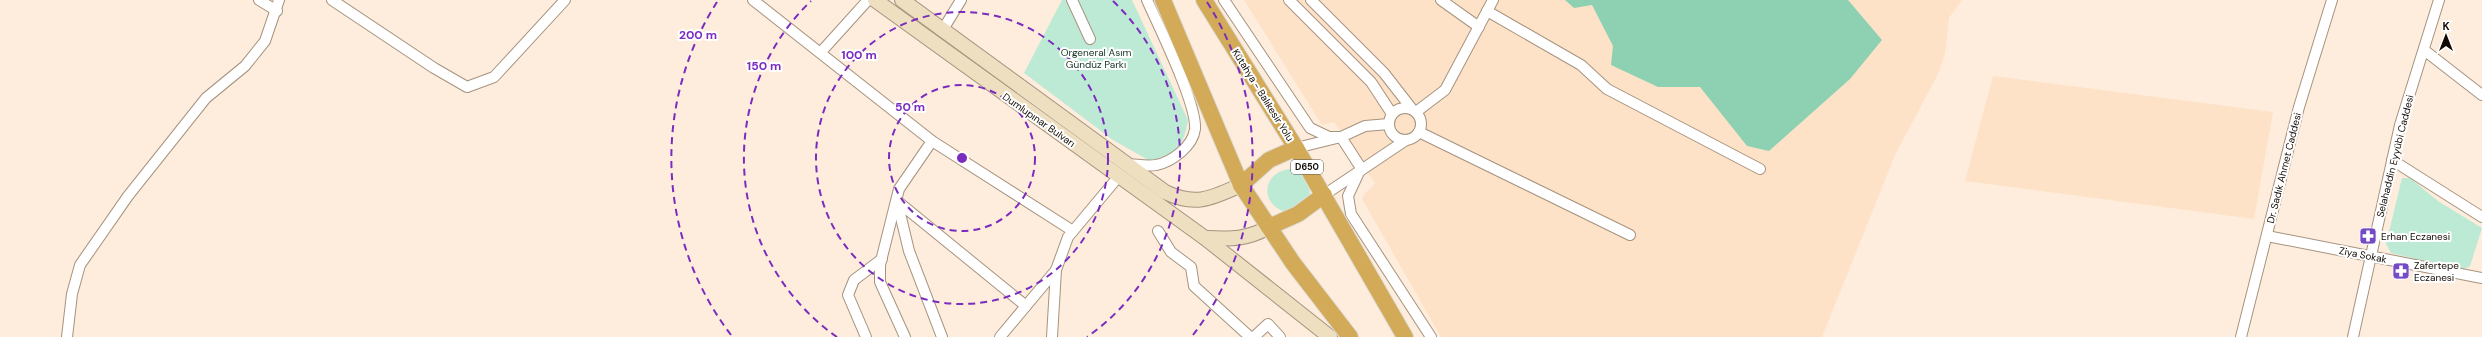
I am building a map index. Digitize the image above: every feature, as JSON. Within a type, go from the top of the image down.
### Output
[{"type":"highway","points":[[1163,0],[1241,185],[1293,264],[1350,337]]},
{"type":"highway","name":"Kütahya - Balıkesir Yolu","points":[[1204,0],[1303,146],[1324,195],[1406,337]]},
{"type":"highway","points":[[1241,185],[1269,160],[1303,146]]},
{"type":"highway","points":[[1270,227],[1298,214],[1324,195]]},
{"type":"main road","name":"Dumlupınar Bulvarı","points":[[875,0],[1122,170],[1165,192],[1187,201],[1208,199],[1241,185]]},
{"type":"main road","name":"Dumlupınar Bulvarı","points":[[902,0],[1122,170],[1330,337]]},
{"type":"main road","points":[[1205,238],[1232,239],[1253,236],[1270,227]]},
{"type":"street","points":[[259,0],[277,11]]},
{"type":"street","points":[[67,337],[72,294],[80,265],[128,196],[206,98],[245,66],[265,41],[277,11],[279,0]]},
{"type":"street","points":[[332,0],[434,68],[467,87],[494,77],[565,0]]},
{"type":"street","points":[[753,0],[821,52],[932,141],[1073,230]]},
{"type":"street","points":[[821,52],[868,0]]},
{"type":"street","points":[[942,31],[961,0]]},
{"type":"street","points":[[1072,0],[1090,39]]},
{"type":"street","points":[[1052,337],[1056,270],[1068,237],[1122,170],[1155,166],[1166,162],[1185,148],[1194,132],[1192,109],[1147,0]]},
{"type":"street","points":[[1224,0],[1310,128],[1329,137],[1341,137]]},
{"type":"street","points":[[1289,0],[1371,82],[1391,119],[1396,137],[1406,140]]},
{"type":"street","points":[[1311,0],[1384,73],[1421,122],[1419,132],[1411,139],[1406,140],[1361,168],[1324,195]]},
{"type":"street","points":[[1441,0],[1479,27]]},
{"type":"street","points":[[1303,146],[1341,137],[1365,126],[1391,119],[1401,108],[1414,111],[1445,90],[1493,0]]},
{"type":"street","name":"Dr. Sadık Ahmet Caddesi","points":[[2241,337],[2299,107],[2332,0]]},
{"type":"street","name":"Selahaddin Eyyübi Caddesi","points":[[2353,337],[2392,160],[2439,0]]},
{"type":"street","points":[[1487,11],[1581,65],[1607,89],[1760,169]]},
{"type":"street","points":[[2424,50],[2482,95]]},
{"type":"street","points":[[1303,146],[1310,128]]},
{"type":"street","points":[[1419,132],[1630,235]]},
{"type":"street","points":[[1341,137],[1361,168]]},
{"type":"street","points":[[905,337],[880,282],[882,259],[899,190],[932,141]]},
{"type":"street","points":[[2392,160],[2482,217]]},
{"type":"street","points":[[1361,168],[1348,196],[1352,214],[1431,337]]},
{"type":"street","points":[[896,201],[1026,306]]},
{"type":"street","points":[[896,201],[908,251],[942,337]]},
{"type":"street","points":[[1158,230],[1171,252],[1191,267],[1194,286],[1203,296],[1250,337]]},
{"type":"street","name":"Ziya Sokak","points":[[2267,236],[2482,278]]},
{"type":"street","points":[[866,337],[848,294],[854,280],[882,259]]},
{"type":"street","points":[[1000,337],[1056,270]]},
{"type":"street","points":[[1254,337],[1268,324],[1280,337]]},
{"type":"shaded area","points":[[1244,0],[1962,0],[1949,18],[1945,54],[1938,74],[1895,155],[1822,337],[1441,337],[1362,199],[1364,194],[1375,184],[1349,141],[1334,122],[1322,125]]},
{"type":"shaded area","points":[[1993,76],[2273,112],[2254,219],[1965,181]]},
{"type":"green space","name":"Orgeneral Asım Gündüz Parkı","points":[[1062,0],[1132,0],[1188,120],[1184,137],[1177,148],[1167,155],[1150,161],[1113,140],[1024,73]]},
{"type":"green space","points":[[1565,0],[1848,0],[1882,40],[1850,79],[1769,151],[1747,146],[1700,87],[1658,87],[1611,65],[1613,46],[1592,5],[1574,8]]},
{"type":"green space","points":[[1292,169],[1301,174],[1307,181],[1310,195],[1309,200],[1285,212],[1276,208],[1271,202],[1268,195],[1268,188],[1270,181],[1275,175],[1282,171]]},
{"type":"green space","points":[[2402,178],[2410,178],[2438,201],[2482,228],[2470,266],[2462,270],[2391,253],[2386,244]]},
{"type":"place","name":"Erhan Eczanesi","points":[[2368,236]]},
{"type":"place","name":"Zafertepe Eczanesi","points":[[2401,271]]}]
